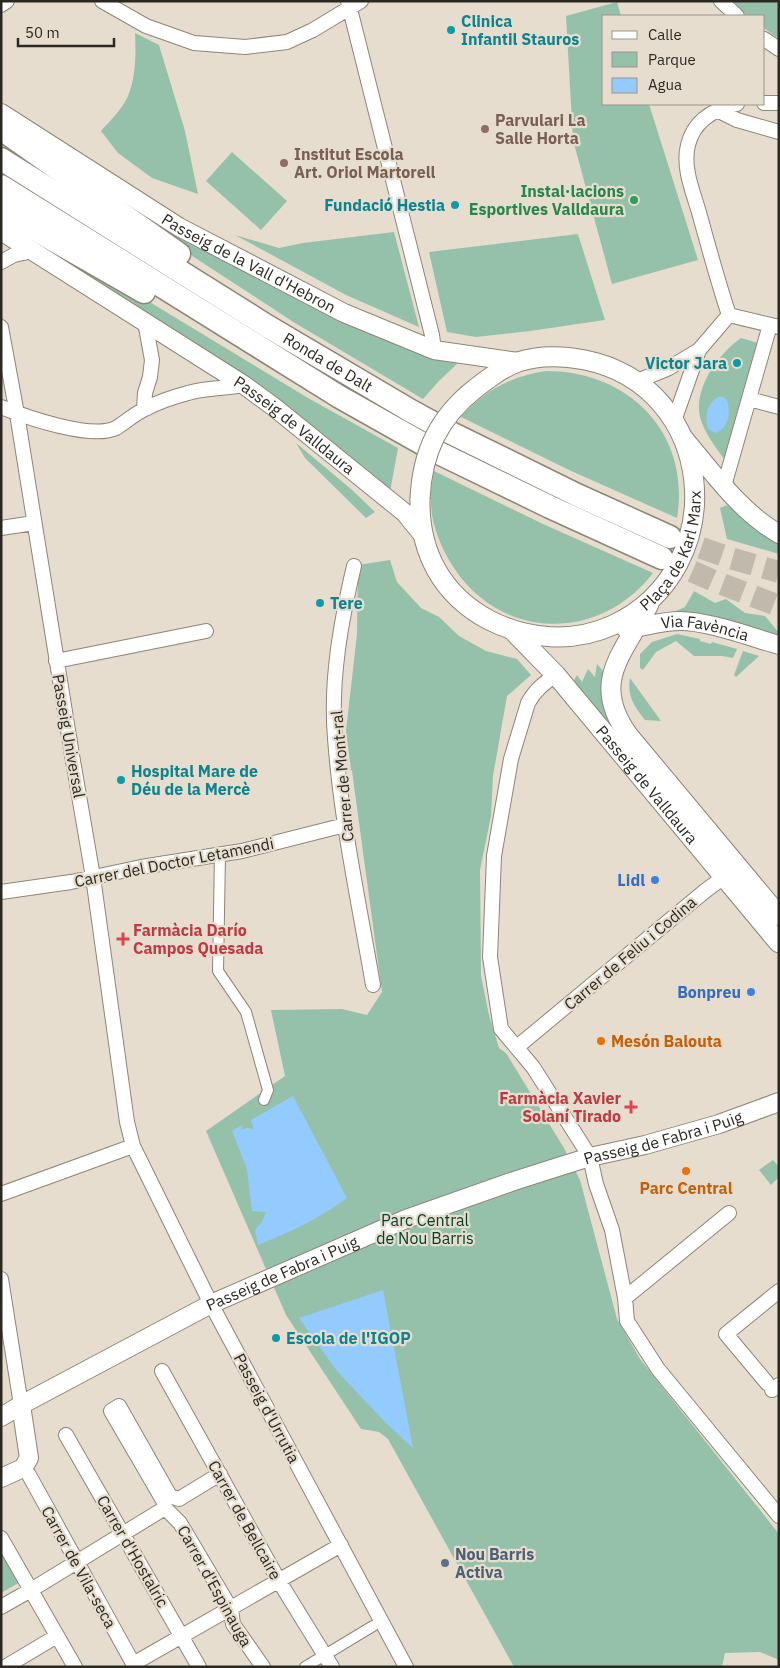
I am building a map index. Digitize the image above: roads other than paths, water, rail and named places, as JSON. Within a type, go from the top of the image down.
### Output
[{"type":"highway","points":[[1,129],[186,259],[267,326]]},
{"type":"highway","name":"Ronda de Dalt","points":[[1,159],[267,326],[451,433],[577,495],[670,536]]},
{"type":"highway","name":"Ronda de Dalt","points":[[1,186],[338,396],[441,454],[550,507],[662,558]]},
{"type":"highway","points":[[1,210],[146,294],[239,335]]},
{"type":"main road","name":"Plaça de Karl Marx","points":[[548,357],[575,358],[606,366],[635,382],[655,398],[678,429],[692,469],[695,494],[693,518],[686,547],[665,586],[651,601],[633,614],[600,631],[579,636],[554,637],[526,634],[488,620],[458,597],[444,581],[433,563],[422,534],[420,499],[424,468],[434,438],[449,413],[466,395],[496,373],[518,362],[548,357]]},
{"type":"main road","name":"Passeig de Valldaura","points":[[651,601],[638,627],[617,660],[611,679],[611,694],[619,721],[629,736],[779,916]]},
{"type":"main road","name":"Passeig de Valldaura","points":[[512,630],[556,675],[779,943]]},
{"type":"street","points":[[1,5],[7,1]]},
{"type":"street","points":[[102,1],[146,26],[194,43],[244,47],[287,42],[313,30],[353,4],[434,350]]},
{"type":"street","points":[[721,1],[736,15]]},
{"type":"street","points":[[765,40],[779,49]]},
{"type":"street","points":[[765,103],[779,103]]},
{"type":"street","points":[[729,314],[687,167],[688,145],[701,121],[717,110],[734,105]]},
{"type":"street","points":[[717,110],[737,120],[779,132]]},
{"type":"street","name":"Passeig de la Vall d'Hebron","points":[[1,113],[179,228],[344,314],[434,350],[518,362]]},
{"type":"street","points":[[1,231],[244,385]]},
{"type":"street","points":[[1,262],[14,255],[33,251]]},
{"type":"street","points":[[724,486],[749,399],[774,326],[729,314]]},
{"type":"street","points":[[635,382],[669,368],[699,350],[729,314]]},
{"type":"street","points":[[144,322],[152,360],[144,409]]},
{"type":"street","name":"Passeig Universal","points":[[1,327],[93,877],[127,1122],[133,1146]]},
{"type":"street","points":[[699,350],[678,429],[724,486],[750,513],[779,534]]},
{"type":"street","name":"Passeig de Valldaura","points":[[1,408],[76,430],[99,432],[114,428],[144,409],[202,388],[244,385],[405,513],[422,534]]},
{"type":"street","points":[[749,399],[779,408]]},
{"type":"street","points":[[1,528],[34,523]]},
{"type":"street","name":"Carrer de Mont-ral","points":[[354,566],[344,606],[338,650],[335,737],[345,824],[373,985]]},
{"type":"street","name":"Via Favència","points":[[600,631],[689,621],[779,645]]},
{"type":"street","points":[[56,661],[206,631]]},
{"type":"street","points":[[556,675],[539,688],[532,695],[528,703],[511,759],[494,856],[490,957],[501,1029],[546,1086],[590,1157],[596,1184],[612,1230],[625,1298],[627,1321],[658,1370],[779,1516]]},
{"type":"street","name":"Carrer del Doctor Letamendi","points":[[1,892],[242,851],[345,824]]},
{"type":"street","points":[[220,854],[218,971],[246,1012],[268,1090],[264,1100]]},
{"type":"street","points":[[724,877],[749,881]]},
{"type":"street","name":"Carrer de Feliu i Codina","points":[[517,1047],[724,877]]},
{"type":"street","name":"Passeig de Fabra i Puig","points":[[1,1417],[21,1404],[211,1304],[406,1219],[554,1168],[700,1129],[779,1102]]},
{"type":"street","points":[[1,1194],[133,1146]]},
{"type":"street","name":"Passeig d'Urrutia","points":[[133,1146],[211,1304],[406,1667]]},
{"type":"street","points":[[625,1298],[729,1213]]},
{"type":"street","points":[[1,1279],[30,1458],[23,1468],[1,1478]]},
{"type":"street","points":[[773,1386],[726,1334],[779,1291]]},
{"type":"street","name":"Carrer de Bellcaire","points":[[162,1371],[279,1581],[329,1661]]},
{"type":"street","name":"Carrer d'Espinauga","points":[[166,1502],[120,1406],[111,1411],[166,1502],[180,1523],[231,1609],[233,1624],[263,1667]]},
{"type":"street","name":"Carrer d'Hostalric","points":[[66,1435],[200,1667]]},
{"type":"street","name":"Carrer de Vila-seca","points":[[23,1468],[29,1475],[132,1666]]},
{"type":"street","points":[[1,1607],[124,1534],[166,1502],[179,1499],[220,1474]]},
{"type":"street","points":[[1,1538],[75,1667]]},
{"type":"street","points":[[132,1666],[341,1545]]},
{"type":"street","points":[[305,1667],[329,1661],[373,1626]]},
{"type":"street","points":[[5,1667],[22,1662],[57,1636]]},
{"type":"water","points":[[718,397],[723,397],[727,400],[729,415],[723,428],[715,433],[708,429],[707,415],[711,403]]},
{"type":"water","points":[[293,1096],[347,1198],[304,1224],[258,1245],[255,1230],[262,1222],[266,1212],[252,1211],[247,1169],[232,1131],[244,1124],[240,1130],[254,1129],[251,1120]]},
{"type":"water","points":[[383,1290],[413,1448],[386,1423],[337,1371],[299,1318]]},
{"type":"tunnel","points":[[670,537],[730,558],[779,572]]},
{"type":"tunnel","points":[[662,558],[714,581],[779,606]]},
{"type":"place","name":"Clinica Infantil Stauros","points":[[451,30]]},
{"type":"place","name":"Parvulari La Salle Horta","points":[[485,129]]},
{"type":"place","name":"Institut Escola Art. Oriol Martorell","points":[[284,163]]},
{"type":"place","name":"Instal·lacions Esportives Valldaura","points":[[634,200]]},
{"type":"place","name":"Fundació Hestia","points":[[455,205]]},
{"type":"place","name":"Victor Jara","points":[[737,363]]},
{"type":"place","name":"Tere","points":[[320,603]]},
{"type":"place","name":"Hospital Mare de Déu de la Mercè","points":[[121,780]]},
{"type":"place","name":"Lidl","points":[[655,880]]},
{"type":"place","name":"Farmàcia Darío Campos Quesada","points":[[123,939]]},
{"type":"place","name":"Bonpreu","points":[[751,992]]},
{"type":"place","name":"Mesón Balouta","points":[[601,1041]]},
{"type":"place","name":"Farmàcia Xavier Solaní Tirado","points":[[631,1107]]},
{"type":"place","name":"Parc Central","points":[[686,1171]]},
{"type":"place","name":"Escola de l'IGOP","points":[[276,1338]]},
{"type":"place","name":"Nou Barris Activa","points":[[445,1563]]},
{"type":"park label","name":"Parc Central de Nou Barris","points":[[425,1229]]}]
